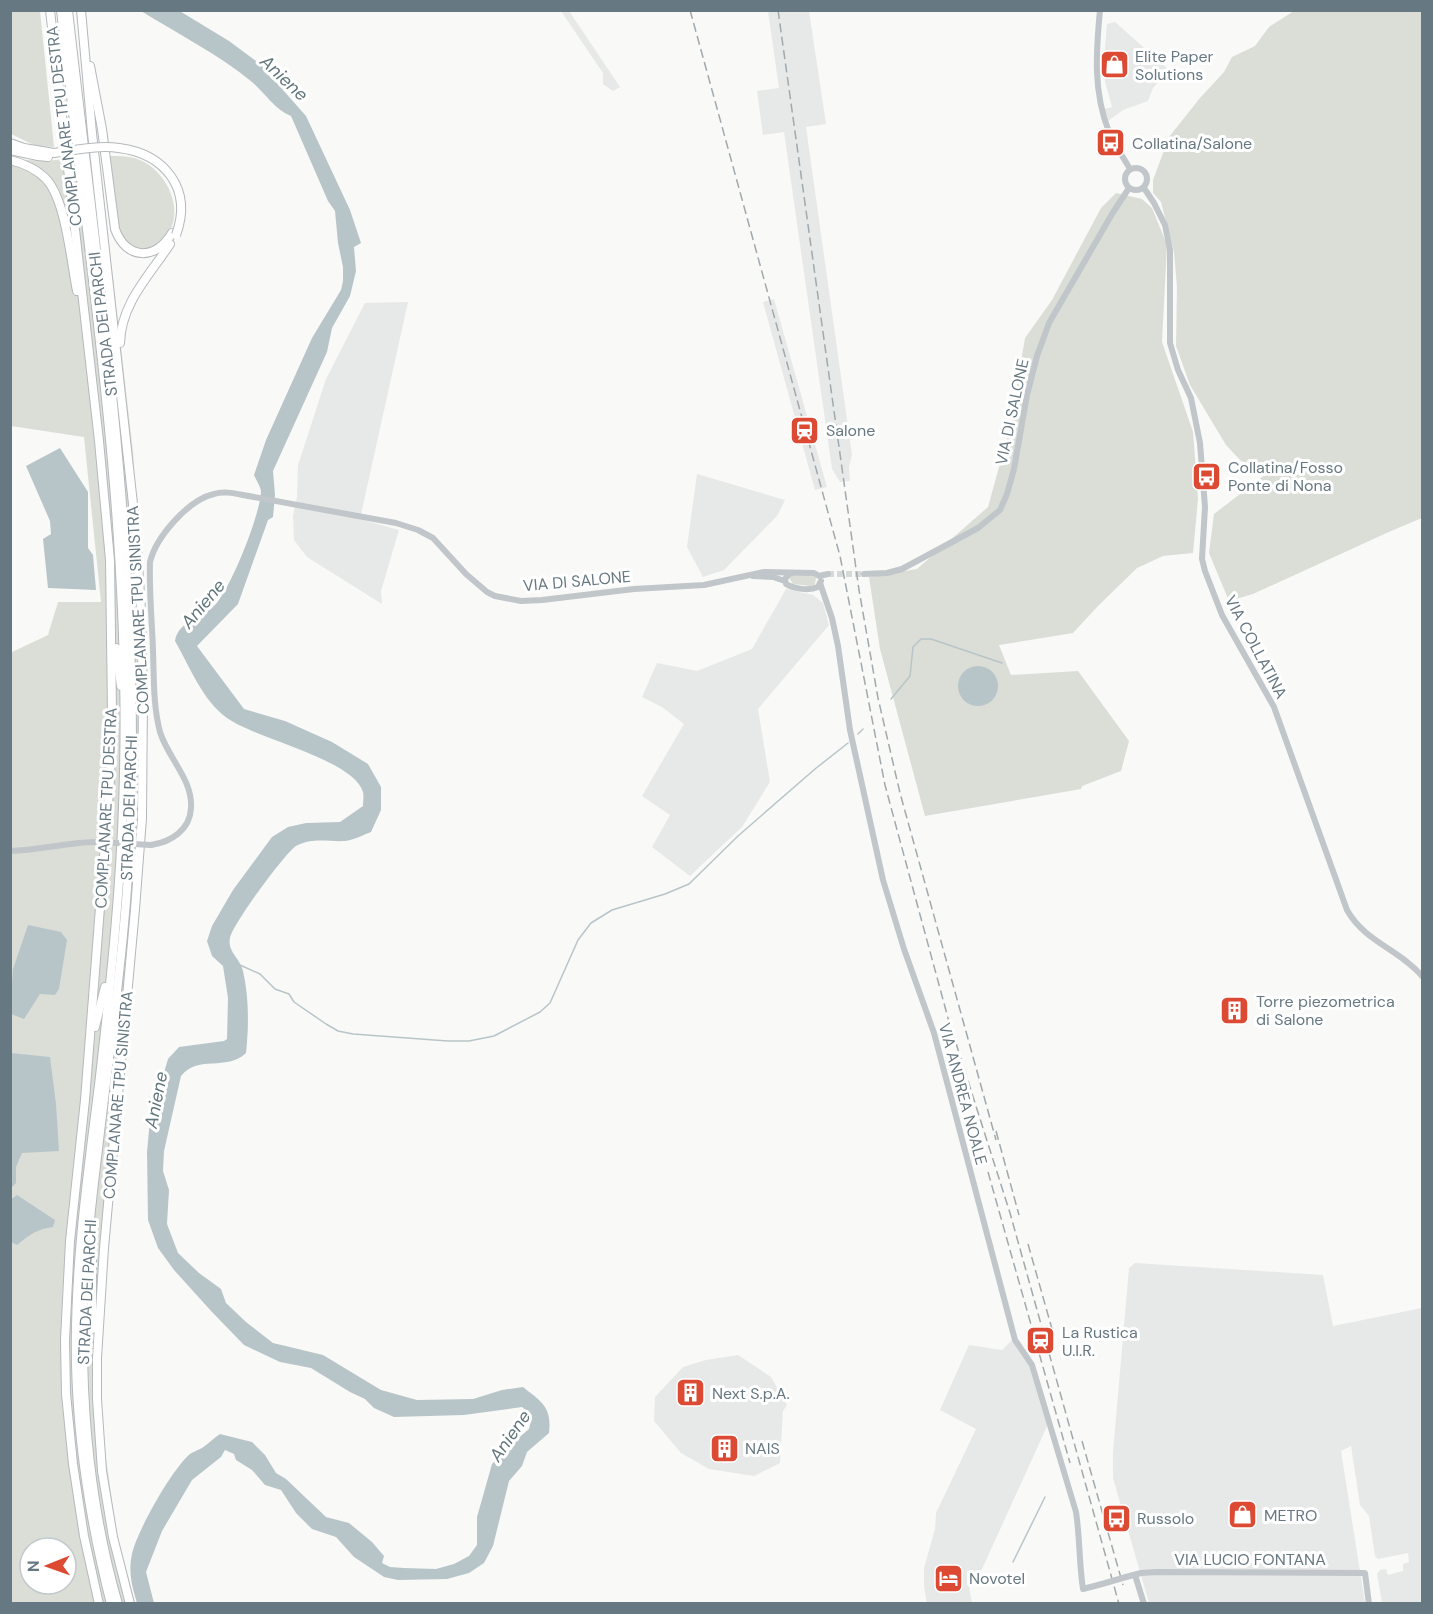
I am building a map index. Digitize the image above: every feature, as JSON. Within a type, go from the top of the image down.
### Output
[{"type":"highway","name":"COMPLANARE TPU DESTRA","points":[[50,10],[110,560],[112,712],[110,779],[87,1070],[70,1242],[65,1366],[73,1464],[99,1604]]},
{"type":"highway","name":"STRADA DEI PARCHI","points":[[61,10],[118,528],[126,669],[118,909],[86,1193],[77,1318],[79,1418],[89,1504],[118,1604]]},
{"type":"highway","name":"STRADA DEI PARCHI","points":[[68,10],[117,442],[125,529],[133,704],[131,818],[124,916],[89,1228],[83,1324],[84,1393],[90,1461],[111,1604]]},
{"type":"highway","points":[[82,10],[117,236],[123,245],[132,251],[148,253],[165,244],[174,234]]},
{"type":"highway","name":"COMPLANARE TPU SINISTRA","points":[[82,10],[92,133],[136,531],[141,611],[142,818],[99,1306],[97,1399],[102,1471],[118,1559],[130,1604]]},
{"type":"highway","points":[[10,142],[53,155]]},
{"type":"highway","points":[[10,150],[38,156],[102,147],[118,147],[140,152],[166,170],[179,193],[181,213],[174,234],[135,294],[124,316],[120,337],[121,385]]},
{"type":"highway","points":[[10,160],[41,174],[55,191],[62,215],[88,346]]},
{"type":"highway","points":[[110,560],[115,643],[121,681],[125,740]]},
{"type":"highway","points":[[87,1070],[94,1028],[105,987],[112,931],[118,909]]},
{"type":"highway","points":[[97,1399],[93,1373],[92,1259],[103,1102]]},
{"type":"street","points":[[1100,10],[1096,65],[1099,99],[1110,134],[1130,170]]},
{"type":"street","points":[[1138,168],[1146,174],[1148,182],[1144,188],[1135,191],[1129,188],[1125,180],[1130,170],[1138,168]]},
{"type":"street","name":"VIA DI SALONE","points":[[864,574],[887,573],[902,569],[978,528],[1000,510],[1014,469],[1027,395],[1049,323],[1129,188]]},
{"type":"street","name":"VIA COLLATINA","points":[[1144,188],[1165,225],[1170,250],[1172,279],[1170,343],[1178,370],[1191,398],[1199,432],[1205,507],[1202,559],[1208,581],[1222,615],[1274,707],[1327,858],[1351,917],[1362,931],[1404,957],[1422,976]]},
{"type":"street","name":"VIA DI SALONE","points":[[10,851],[72,842],[151,845],[169,841],[187,824],[191,804],[188,788],[165,745],[158,723],[150,576],[152,555],[164,534],[196,502],[214,494],[243,495],[294,504],[396,523],[423,532],[437,542],[484,590],[495,596],[515,600],[542,600],[634,589],[704,585],[764,572],[814,573],[820,579],[828,574]]},
{"type":"street","points":[[785,581],[788,574],[793,573]]},
{"type":"street","name":"VIA DI SALONE","points":[[747,576],[773,577],[785,581],[791,587],[813,590]]},
{"type":"street","points":[[820,579],[818,587],[813,590],[827,601]]},
{"type":"street","name":"VIA ANDREA NOALE","points":[[820,579],[838,646],[850,730],[883,880],[904,949],[934,1033],[1015,1340],[1032,1365],[1076,1512],[1080,1536],[1079,1564],[1083,1589],[1102,1584]]},
{"type":"street","name":"VIA LUCIO FONTANA","points":[[1102,1584],[1156,1572],[1365,1573],[1369,1604]]},
{"type":"street","points":[[1135,1575],[1144,1604]]},
{"type":"shaded area","points":[[10,11],[40,11],[54,147],[36,146],[11,134]]},
{"type":"shaded area","points":[[561,11],[569,11],[620,87],[613,91],[603,84],[603,73]]},
{"type":"shaded area","points":[[768,11],[809,11],[826,124],[806,127],[852,455],[849,467],[850,481],[840,482],[832,469],[784,132],[763,135],[757,91],[779,88]]},
{"type":"shaded area","points":[[1294,11],[1422,11],[1422,518],[1253,594],[1229,601],[1209,553],[1214,514],[1270,471],[1241,461],[1226,445],[1190,385],[1176,346],[1177,287],[1174,252],[1161,202],[1153,193],[1153,180],[1169,137],[1224,72],[1232,57],[1255,46],[1269,27]]},
{"type":"shaded area","points":[[1115,22],[1169,70],[1153,88],[1148,101],[1123,110],[1108,121],[1104,109],[1112,107],[1105,82],[1104,59],[1107,24]]},
{"type":"shaded area","points":[[99,156],[133,452],[148,705],[145,803],[101,1338],[101,1424],[117,1535],[135,1603],[11,1603],[10,653],[48,635],[58,602],[101,602],[84,437],[11,426],[11,159],[45,161]]},
{"type":"shaded area","points":[[110,156],[130,157],[152,167],[160,175],[172,197],[174,221],[169,232],[151,248],[132,247],[120,234],[113,201]]},
{"type":"shaded area","points":[[1116,193],[1142,199],[1152,208],[1167,245],[1162,342],[1193,432],[1198,499],[1193,553],[1163,556],[1137,568],[1073,633],[999,645],[1011,675],[1078,671],[1129,741],[1121,771],[1082,786],[1081,789],[925,816],[880,649],[869,577],[917,569],[988,507],[1009,431],[1025,338],[1052,300],[1101,208]]},
{"type":"shaded area","points":[[774,299],[827,487],[815,490],[763,302]]},
{"type":"shaded area","points":[[408,302],[360,519],[399,530],[381,591],[382,604],[307,557],[294,540],[293,516],[297,497],[298,465],[326,379],[365,303]]},
{"type":"shaded area","points":[[697,474],[785,500],[777,516],[724,570],[703,577],[687,547]]},
{"type":"shaded area","points":[[793,575],[812,575],[816,577],[815,585],[793,584],[789,578]]},
{"type":"shaded area","points":[[786,589],[813,595],[823,603],[829,625],[758,709],[770,782],[742,827],[690,876],[652,847],[670,815],[642,796],[684,724],[662,707],[642,697],[657,663],[697,671],[752,649]]},
{"type":"shaded area","points":[[1135,1263],[1323,1275],[1333,1326],[1422,1308],[1422,1603],[1382,1603],[1377,1574],[1380,1570],[1386,1569],[1388,1575],[1403,1571],[1403,1564],[1409,1562],[1408,1553],[1378,1559],[1375,1556],[1369,1516],[1360,1505],[1351,1446],[1341,1451],[1365,1603],[1149,1603],[1113,1478],[1113,1452],[1129,1268]]},
{"type":"shaded area","points":[[1014,1338],[1029,1359],[1049,1422],[977,1580],[969,1587],[972,1603],[927,1604],[924,1568],[935,1529],[936,1513],[976,1429],[940,1410],[969,1345],[1002,1350]]},
{"type":"shaded area","points":[[738,1355],[771,1377],[787,1405],[783,1411],[780,1463],[754,1476],[709,1469],[681,1453],[654,1421],[655,1397],[683,1367],[706,1360]]},
{"type":"water","name":"Aniene","points":[[178,10],[229,41],[260,64],[306,116],[350,210],[361,243],[354,247],[356,271],[350,296],[332,328],[327,352],[273,471],[275,495],[273,517],[268,520],[238,604],[197,646],[244,709],[285,721],[332,742],[368,764],[381,787],[381,810],[371,832],[355,839],[314,841],[296,846],[260,890],[233,931],[230,947],[243,971],[246,991],[248,1022],[246,1053],[230,1062],[196,1066],[188,1069],[181,1076],[164,1151],[163,1171],[169,1190],[167,1224],[178,1253],[199,1273],[221,1289],[226,1303],[273,1343],[323,1355],[381,1390],[417,1400],[473,1399],[502,1390],[523,1387],[544,1406],[550,1424],[549,1433],[527,1452],[522,1466],[509,1481],[493,1546],[484,1563],[469,1573],[447,1579],[398,1580],[384,1577],[354,1557],[336,1537],[312,1529],[296,1513],[281,1490],[265,1485],[252,1470],[236,1460],[234,1454],[225,1450],[221,1457],[192,1480],[162,1531],[146,1572],[154,1603],[137,1603],[130,1567],[135,1544],[141,1531],[174,1473],[190,1454],[220,1434],[252,1442],[265,1455],[276,1473],[286,1479],[326,1517],[349,1523],[372,1542],[384,1556],[382,1563],[390,1567],[436,1569],[454,1564],[469,1556],[477,1545],[477,1517],[492,1464],[529,1429],[532,1416],[522,1407],[464,1415],[394,1417],[374,1408],[365,1399],[311,1368],[280,1362],[244,1345],[174,1270],[158,1248],[148,1220],[147,1152],[150,1120],[168,1059],[179,1047],[227,1039],[228,998],[223,966],[212,956],[207,941],[212,926],[233,890],[272,837],[288,827],[306,823],[340,822],[363,806],[363,792],[355,780],[342,769],[241,726],[218,711],[191,672],[175,641],[177,634],[186,624],[215,605],[236,568],[256,517],[261,490],[254,475],[266,440],[312,338],[341,290],[343,281],[335,211],[328,201],[291,116],[270,101],[252,82],[226,62],[141,11]]},
{"type":"water","points":[[60,448],[88,492],[88,548],[93,555],[96,590],[48,588],[43,539],[51,534],[50,521],[26,466]]},
{"type":"water","points":[[978,666],[986,667],[992,672],[997,678],[997,694],[992,700],[986,705],[978,706],[970,705],[964,700],[959,694],[958,686],[959,678],[964,672],[970,667]]},
{"type":"water","points":[[28,925],[61,932],[67,940],[59,989],[55,995],[40,994],[24,1019],[11,1014],[10,983],[12,983],[13,969]]},
{"type":"water","points":[[11,1053],[50,1057],[59,1151],[22,1153],[16,1167],[16,1183],[11,1188]]},
{"type":"water","points":[[17,1195],[55,1220],[53,1227],[34,1233],[17,1245],[11,1242],[10,1200]]},
{"type":"waterway","points":[[891,699],[910,676],[913,647],[921,639],[931,639],[1002,663]]},
{"type":"waterway","points":[[858,734],[863,729]]},
{"type":"waterway","points":[[240,965],[260,974],[275,989],[289,994],[294,1002],[338,1031],[448,1041],[469,1041],[494,1036],[540,1012],[550,1003],[578,940],[591,923],[612,910],[689,884],[738,836],[848,743]]},
{"type":"waterway","points":[[1013,1562],[1045,1497]]},
{"type":"tunnel","points":[[828,574],[864,574]]},
{"type":"railway","points":[[690,10],[840,556],[885,785],[896,826],[948,1018],[1010,1213],[1119,1604]]},
{"type":"railway","points":[[778,10],[859,590],[878,698],[900,793],[996,1140]]},
{"type":"railway","points":[[996,1131],[1019,1215]]},
{"type":"railway","points":[[988,1172],[1070,1463]]},
{"type":"railway","points":[[1028,1244],[1054,1336]]},
{"type":"railway","points":[[1082,1441],[1123,1585]]},
{"type":"place","name":"Elite Paper Solutions","points":[[1114,65]]},
{"type":"place","name":"Collatina/Salone","points":[[1111,143]]},
{"type":"place","name":"Salone","points":[[805,430]]},
{"type":"place","name":"Collatina/Fosso Ponte di Nona","points":[[1207,476]]},
{"type":"place","name":"Torre piezometrica di Salone","points":[[1235,1010]]},
{"type":"place","name":"La Rustica U.I.R.","points":[[1041,1341]]},
{"type":"place","name":"Next S.p.A.","points":[[691,1393]]},
{"type":"place","name":"NAIS","points":[[724,1448]]},
{"type":"place","name":"METRO","points":[[1243,1515]]},
{"type":"place","name":"Russolo","points":[[1116,1518]]},
{"type":"place","name":"Novotel","points":[[948,1578]]}]
